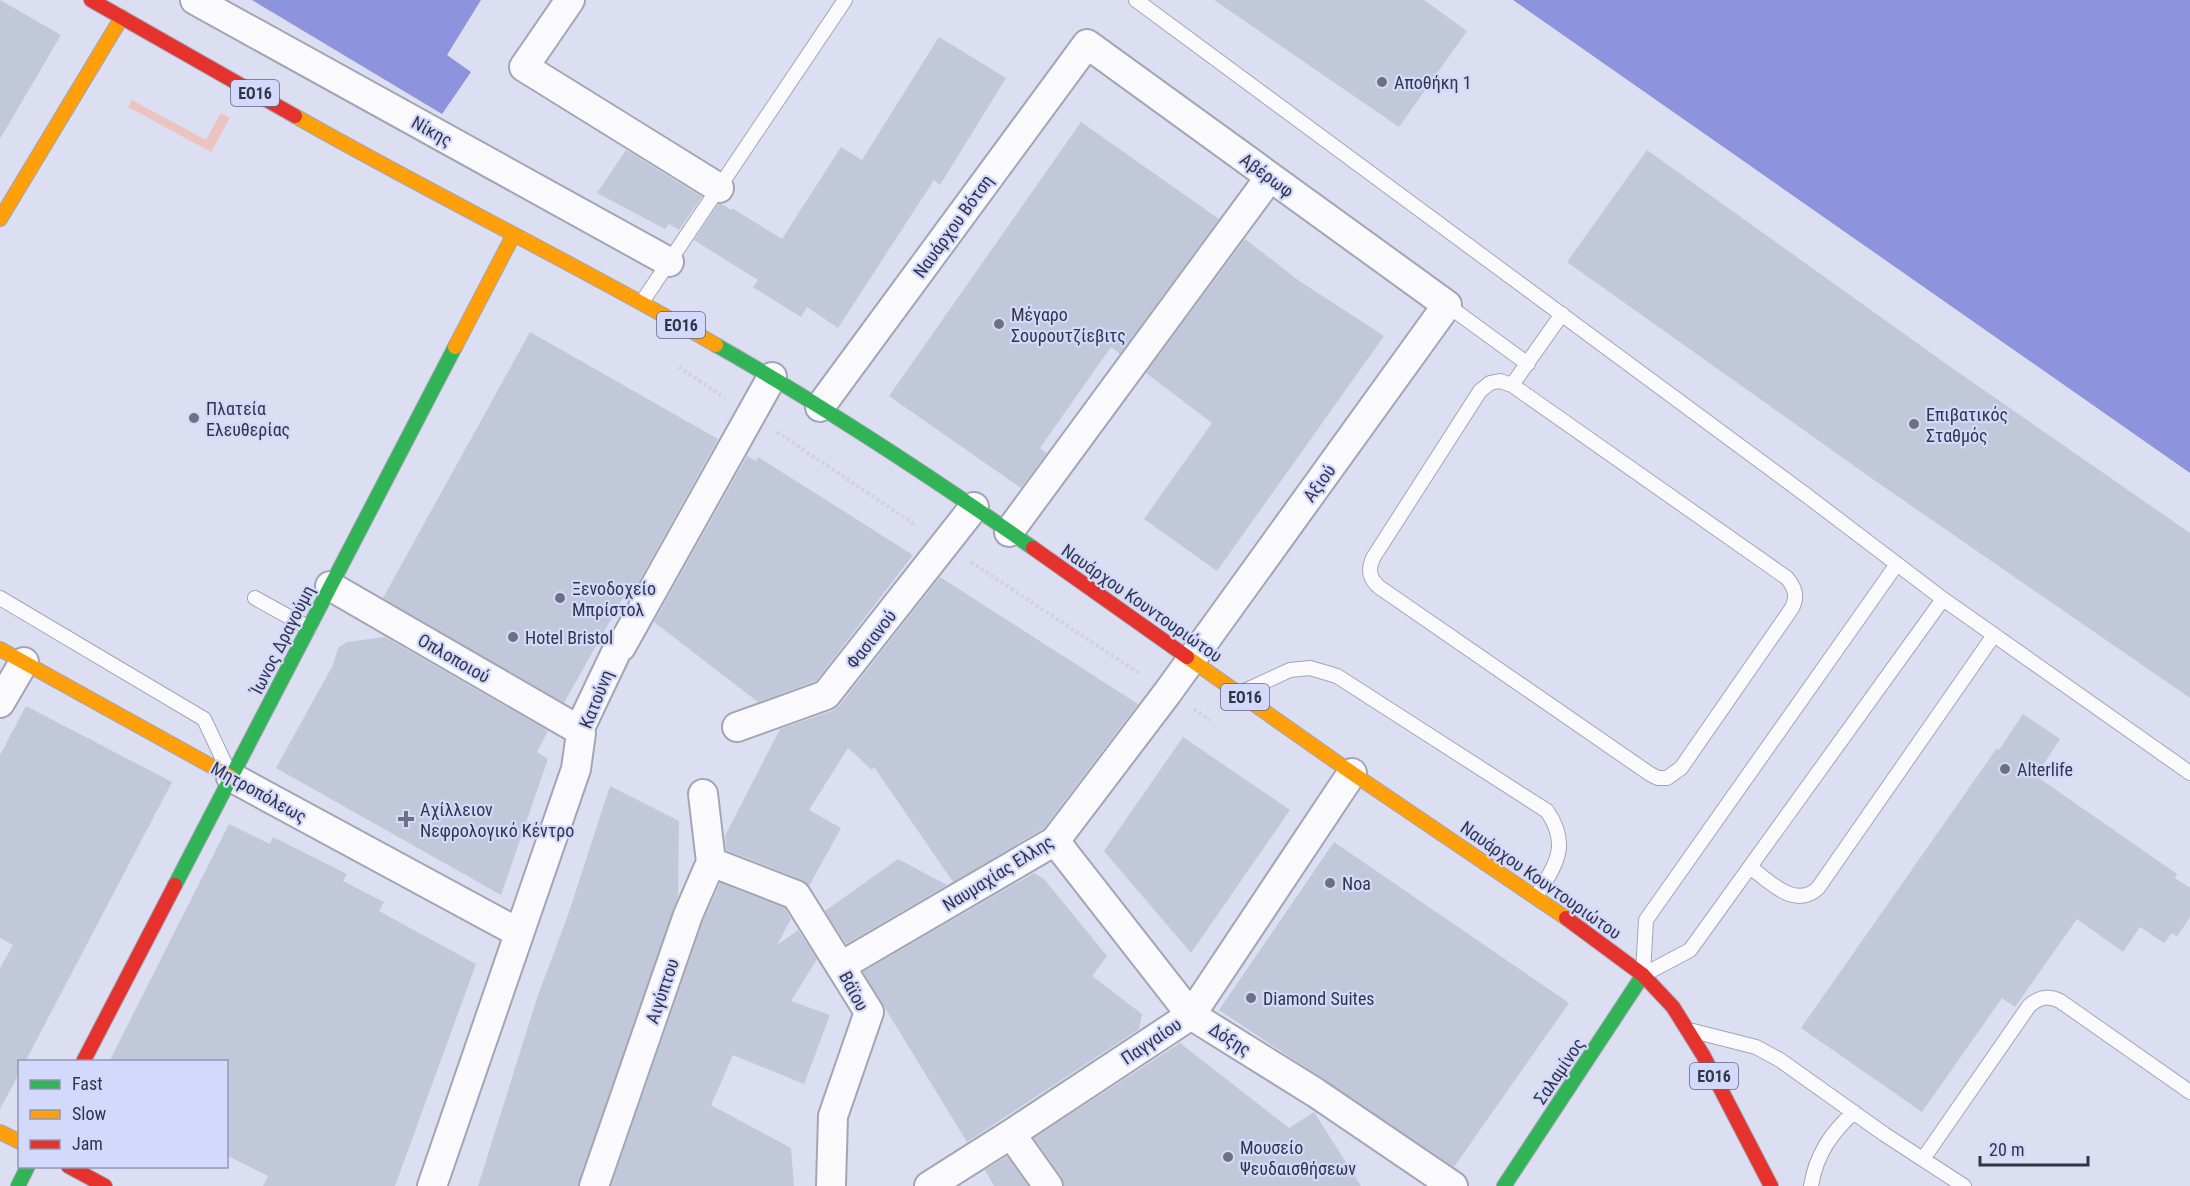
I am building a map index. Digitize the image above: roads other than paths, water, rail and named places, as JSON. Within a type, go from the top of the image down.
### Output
[{"type":"main road","name":"ΕΟ16","points":[[91,0],[388,169],[513,236]]},
{"type":"main road","points":[[0,219],[122,17]]},
{"type":"main road","name":"Ναυάρχου Κουντουριώτου","points":[[513,236],[642,302],[772,377],[974,507],[1352,773],[1536,897],[1643,975],[1671,1004],[1687,1030],[1772,1186]]},
{"type":"main road","name":"Ίωνος Δραγούμη","points":[[83,1060],[513,236]]},
{"type":"main road","name":"Μητροπόλεως","points":[[12,655],[231,777]]},
{"type":"main road","name":"Σαλαμίνος","points":[[1504,1186],[1643,975]]},
{"type":"main road","points":[[0,1132],[18,1141]]},
{"type":"main road","points":[[18,1186],[27,1168]]},
{"type":"main road","points":[[70,1168],[105,1186]]},
{"type":"street","name":"Νίκης","points":[[195,0],[669,262]]},
{"type":"street","points":[[570,0],[524,67],[719,188]]},
{"type":"street","name":"Αβέρωφ","points":[[1087,44],[1447,305]]},
{"type":"street","name":"Ναυάρχου Βότση","points":[[820,407],[1087,44]]},
{"type":"street","points":[[1009,532],[1270,177]]},
{"type":"street","name":"Αξιού","points":[[1191,660],[1447,305]]},
{"type":"street","name":"Κατούνη","points":[[432,1186],[576,769],[581,733],[579,730],[618,646],[621,647],[772,377]]},
{"type":"street","name":"Φασιανού","points":[[737,727],[826,695],[974,507]]},
{"type":"street","name":"Οπλοποιού","points":[[330,586],[579,730]]},
{"type":"street","points":[[0,703],[12,655]]},
{"type":"street","name":"Ναυμαχίας Ελλης","points":[[841,966],[1055,841],[1191,660]]},
{"type":"street","name":"Παγγαίου","points":[[929,1186],[1191,1015],[1352,773]]},
{"type":"street","name":"Μητροπόλεως","points":[[231,777],[519,933]]},
{"type":"street","name":"Αιγύπτου","points":[[594,1186],[684,926],[711,862],[703,794]]},
{"type":"street","name":"Δόξης","points":[[1055,841],[1191,1015],[1316,1094],[1453,1186]]},
{"type":"street","name":"Βάϊου","points":[[711,862],[796,895],[869,1012],[833,1116],[831,1186]]},
{"type":"street","points":[[1011,1134],[1048,1186]]},
{"type":"lane","points":[[642,302],[845,0]]},
{"type":"lane","points":[[1136,0],[1943,599],[2190,773]]},
{"type":"lane","points":[[1447,305],[1528,364]]},
{"type":"lane","points":[[1512,385],[1562,314]]},
{"type":"lane","points":[[1500,381],[1512,385],[1787,578],[1796,592],[1792,608],[1681,768],[1667,778],[1658,778],[1650,774],[1373,582],[1370,574],[1373,558],[1480,391],[1490,383],[1500,381]]},
{"type":"lane","points":[[1643,975],[1646,920],[1897,564]]},
{"type":"lane","points":[[0,598],[204,719],[231,777]]},
{"type":"lane","points":[[255,598],[309,628]]},
{"type":"lane","points":[[1643,975],[1690,950],[1943,599]]},
{"type":"lane","points":[[1750,867],[1788,894],[1796,897],[1812,894],[1994,635]]},
{"type":"lane","points":[[1240,694],[1290,670],[1310,668],[1337,676],[1547,811],[1555,822],[1560,850],[1557,862],[1536,897]]},
{"type":"lane","points":[[1923,1159],[2029,1006],[2035,1000],[2043,997],[2052,997],[2060,1001],[2190,1092]]},
{"type":"lane","points":[[1687,1030],[1756,1047],[1780,1060],[1964,1186]]},
{"type":"lane","points":[[1811,1186],[1826,1143],[1838,1126],[1854,1112]]},
{"type":"lane","points":[[1942,1171],[1943,1186]]},
{"type":"water","points":[[252,0],[481,0],[447,55],[471,72],[442,114]]},
{"type":"water","points":[[1513,0],[2190,0],[2190,473]]},
{"type":"place","name":"Αποθήκη 1","points":[[1382,82]]},
{"type":"place","name":"Μέγαρο Σουρουτζίεβιτς","points":[[999,324]]},
{"type":"place","name":"Πλατεία Ελευθερίας","points":[[194,418]]},
{"type":"place","name":"Επιβατικός Σταθμός","points":[[1914,424]]},
{"type":"place","name":"Ξενοδοχείο Μπρίστολ","points":[[560,598]]},
{"type":"place","name":"Hotel Bristol","points":[[513,637]]},
{"type":"place","name":"Alterlife","points":[[2005,769]]},
{"type":"place","name":"Αχίλλειον Νεφρολογικό Κέντρο","points":[[406,819]]},
{"type":"place","name":"Noa","points":[[1330,883]]},
{"type":"place","name":"Diamond Suites","points":[[1251,998]]},
{"type":"place","name":"Μουσείο Ψευδαισθήσεων","points":[[1228,1157]]}]
